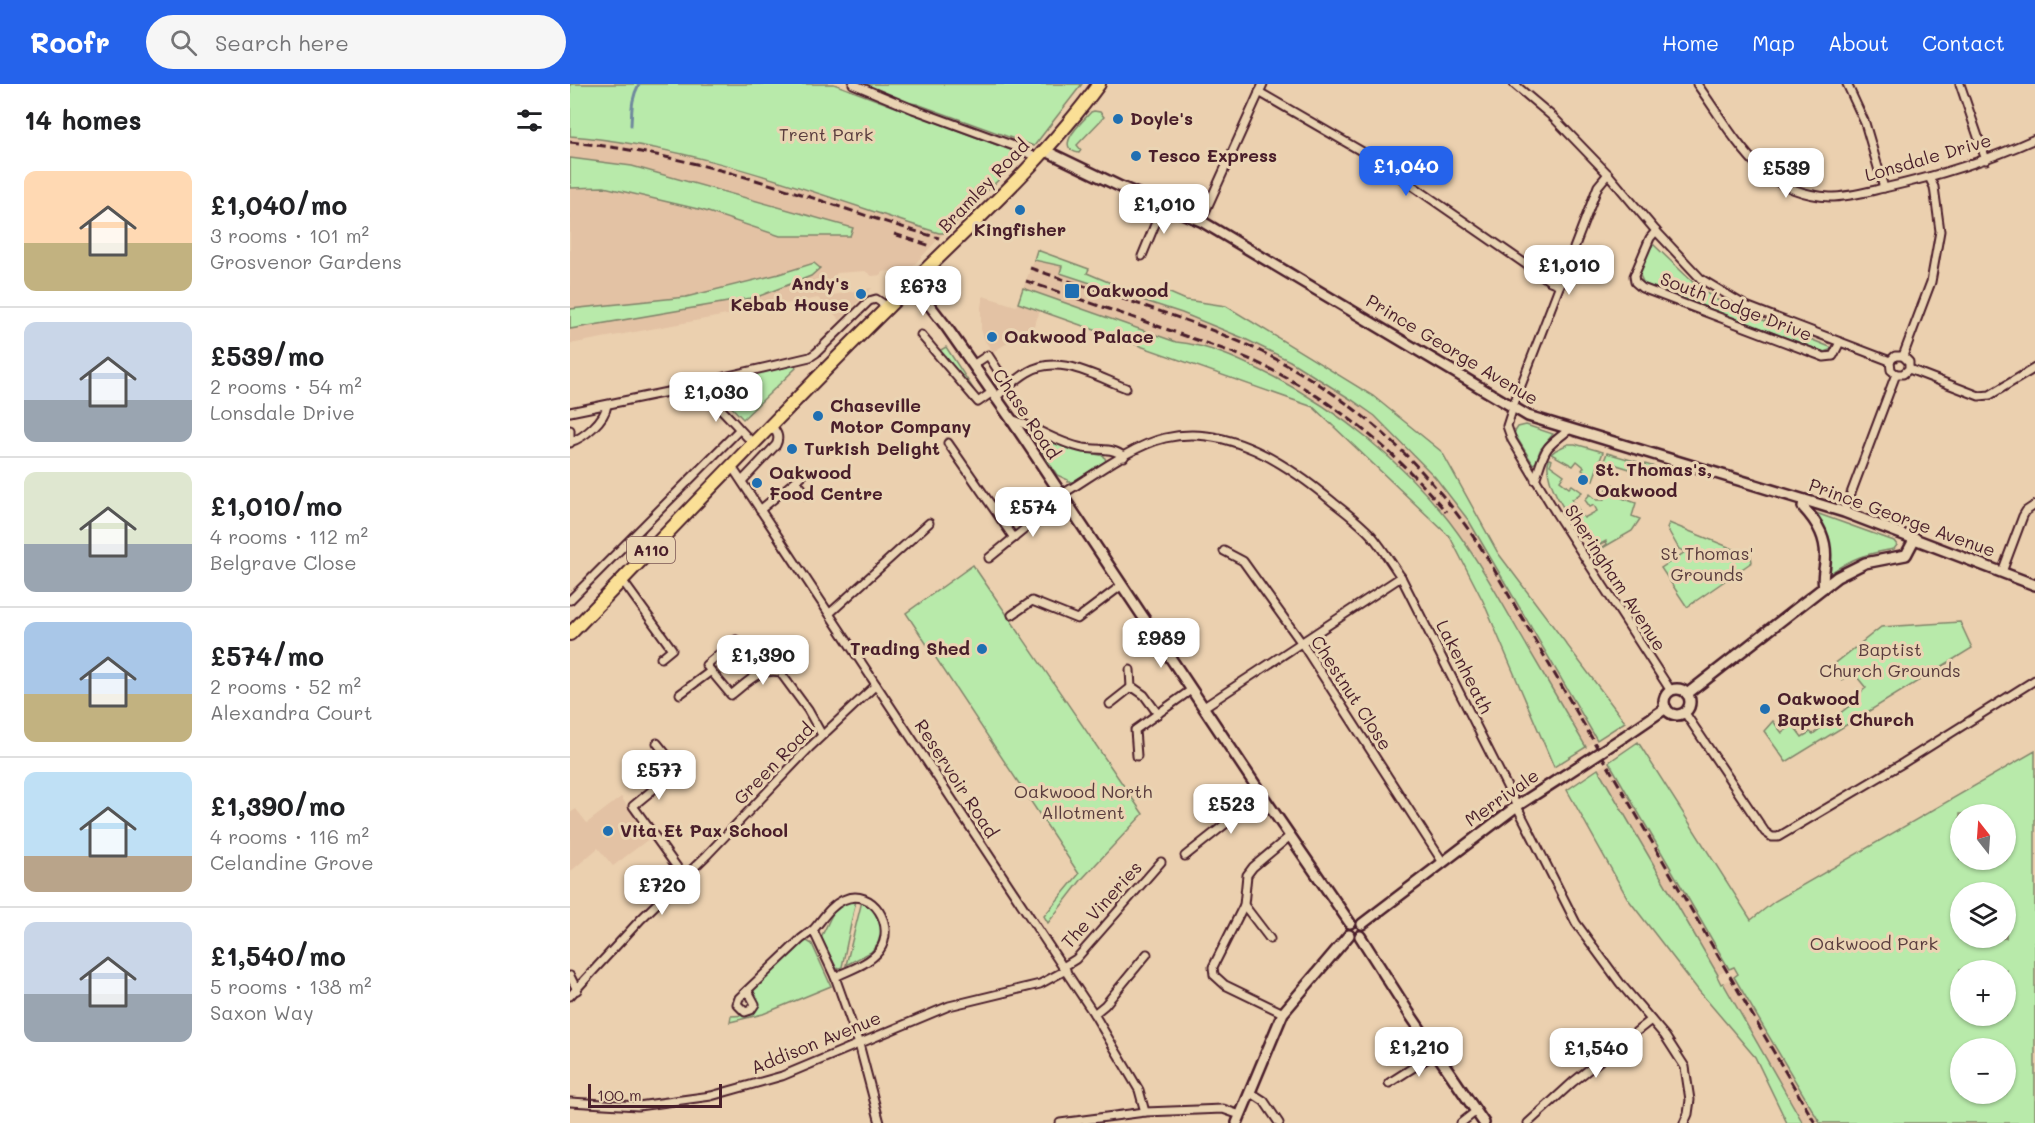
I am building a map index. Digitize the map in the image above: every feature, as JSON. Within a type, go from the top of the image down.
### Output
[{"type":"main road","name":"Bramley Road","points":[[570,634],[888,307],[1041,154],[1099,84]]},
{"type":"street","points":[[853,84],[1014,146],[1041,154]]},
{"type":"street","points":[[1201,221],[1263,84]]},
{"type":"street","name":"South Lodge Drive","points":[[1514,84],[1553,117],[1608,174],[1656,231],[1701,279],[1746,306],[1890,361]]},
{"type":"street","name":"Lonsdale Drive","points":[[1697,84],[1746,152],[1764,172],[1784,185],[1799,191],[1829,197],[1845,196],[1929,177],[1986,160],[2035,139]]},
{"type":"street","points":[[1847,84],[1865,123],[1884,188]]},
{"type":"street","points":[[1960,84],[1986,160]]},
{"type":"street","points":[[1259,92],[1368,155],[1550,281],[1560,285]]},
{"type":"street","name":"Prince George Avenue","points":[[1041,154],[1201,221],[1535,419],[1844,512],[2035,585]]},
{"type":"street","name":"Sheringham Avenue","points":[[1608,174],[1598,186],[1507,426],[1535,480],[1671,691]]},
{"type":"street","points":[[1903,356],[1931,282],[1940,231],[1935,187],[1929,177]]},
{"type":"street","points":[[1142,256],[1163,205]]},
{"type":"street","name":"South Lodge Drive","points":[[1656,231],[1650,238],[1635,276],[1635,282],[1642,288],[1824,357],[1833,356],[1840,342]]},
{"type":"street","name":"Chase Road","points":[[913,284],[1011,419],[1191,690],[1350,923]]},
{"type":"street","points":[[710,399],[719,380],[724,377],[810,357],[869,301],[876,299],[888,307]]},
{"type":"street","points":[[921,335],[978,402],[1009,387],[1036,368],[1057,365],[1068,366],[1126,388]]},
{"type":"street","points":[[973,365],[988,355],[1009,387]]},
{"type":"street","points":[[1895,356],[1903,356],[1909,362],[1909,369],[1903,374],[1896,374],[1891,370],[1890,361],[1895,356]]},
{"type":"street","points":[[1909,369],[1974,395],[1983,396],[2035,368]]},
{"type":"street","points":[[1844,512],[1896,374]]},
{"type":"street","points":[[570,412],[682,389],[700,392],[710,399],[754,444]]},
{"type":"street","points":[[570,430],[570,443],[579,440],[606,413],[607,405]]},
{"type":"street","points":[[1011,419],[1029,424],[1065,443],[1082,448],[1113,451],[1124,457]]},
{"type":"street","points":[[743,480],[776,445],[779,439],[778,434],[772,426]]},
{"type":"street","points":[[1535,480],[1549,444],[1570,429]]},
{"type":"street","points":[[570,600],[739,430]]},
{"type":"street","name":"Lakenheath","points":[[989,558],[1062,497],[1124,457],[1147,444],[1164,438],[1199,434],[1220,438],[1250,448],[1288,468],[1313,485],[1372,536],[1401,577],[1576,923],[1671,1045],[1685,1067],[1690,1100],[1684,1123]]},
{"type":"street","points":[[948,442],[1014,538]]},
{"type":"street","name":"Reservoir Road","points":[[732,467],[743,480],[760,510],[1095,1014],[1139,1090],[1145,1112]]},
{"type":"street","points":[[760,510],[804,474]]},
{"type":"street","points":[[796,481],[808,496]]},
{"type":"street","points":[[1804,500],[1803,507],[1819,527],[1824,538],[1825,563],[1822,578],[1824,586]]},
{"type":"street","points":[[2002,572],[2023,516],[2035,505]]},
{"type":"street","points":[[830,613],[929,523]]},
{"type":"street","points":[[1687,694],[1824,586],[1854,567],[1906,555],[1915,538]]},
{"type":"street","name":"Chestnut Close","points":[[1224,551],[1243,561],[1301,642],[1442,861]]},
{"type":"street","points":[[1204,707],[1401,577]]},
{"type":"street","points":[[622,580],[672,650],[661,658]]},
{"type":"street","points":[[1012,615],[1032,601],[1077,619],[1122,585]]},
{"type":"street","points":[[736,640],[706,665],[731,695],[759,674],[769,670],[780,672],[808,710],[822,735]]},
{"type":"street","points":[[1130,670],[1131,688]]},
{"type":"street","points":[[680,694],[711,671]]},
{"type":"street","points":[[1685,713],[1765,832],[1772,837],[1778,837],[1903,763],[2035,680]]},
{"type":"street","name":"Green Road","points":[[570,996],[822,735],[876,685]]},
{"type":"street","points":[[1131,688],[1143,695],[1158,714]]},
{"type":"street","points":[[1110,704],[1131,688]]},
{"type":"street","points":[[1137,756],[1134,732],[1191,690]]},
{"type":"street","points":[[1680,690],[1687,694],[1690,705],[1685,713],[1675,715],[1666,708],[1665,700],[1671,691],[1680,690]]},
{"type":"street","name":"Merrivale","points":[[1362,924],[1517,806],[1666,708]]},
{"type":"street","points":[[657,743],[678,769],[633,806],[684,877]]},
{"type":"street","points":[[1185,856],[1262,795]]},
{"type":"street","points":[[1283,1013],[1226,985],[1214,975],[1213,968],[1244,905],[1247,875],[1253,867],[1290,836]]},
{"type":"street","name":"The Vineries","points":[[1065,968],[1076,959],[1161,862]]},
{"type":"street","points":[[748,991],[813,930],[832,907],[853,897],[870,902],[881,914],[885,937],[877,953],[867,962],[834,977]]},
{"type":"street","points":[[1244,905],[1270,939]]},
{"type":"street","points":[[1060,1123],[1145,1112],[1223,1109],[1239,1119],[1283,1013],[1348,935],[1347,928],[1350,923],[1356,921],[1362,924],[1364,930],[1360,936],[1354,938],[1348,935]]},
{"type":"street","points":[[813,930],[834,977],[859,1044],[880,1123]]},
{"type":"street","points":[[1360,936],[1484,1123]]},
{"type":"street","points":[[1095,1014],[1147,954]]},
{"type":"street","name":"Addison Avenue","points":[[570,1102],[638,1106],[711,1096],[782,1076],[949,1006],[1040,984],[1065,968]]},
{"type":"street","points":[[570,976],[577,990]]},
{"type":"street","points":[[1528,1123],[1580,1076],[1651,1020]]},
{"type":"street","points":[[1389,1083],[1436,1053]]},
{"type":"street","points":[[1250,1092],[1264,1101],[1280,1123]]},
{"type":"street","points":[[1461,1123],[1475,1112]]},
{"type":"shaded area","points":[[570,136],[603,139],[696,158],[789,184],[944,233],[911,268],[882,272],[881,275],[872,276],[865,271],[837,273],[831,279],[832,284],[827,285],[827,296],[872,288],[840,320],[818,298],[570,344]]},
{"type":"shaded area","points":[[1034,260],[1062,266],[1060,273],[1182,313],[1243,338],[1290,361],[1375,416],[1435,477],[1469,521],[1597,740],[1586,747],[1486,576],[1448,521],[1422,490],[1365,437],[1314,400],[1254,367],[1190,343],[1176,342],[1023,288]]},
{"type":"shaded area","points":[[983,296],[1016,306],[1018,303],[1040,311],[1034,326],[993,352],[985,341],[981,329]]},
{"type":"shaded area","points":[[1609,762],[1729,969],[1718,975],[1598,769]]},
{"type":"shaded area","name":"Vita Et Pax School","points":[[621,797],[650,838],[613,866],[598,848],[570,872],[570,813],[576,809],[587,823]]},
{"type":"shaded area","points":[[1734,977],[1820,1123],[1803,1123],[1723,983]]},
{"type":"green space","name":"Trent Park","points":[[570,84],[834,84],[1024,155],[944,233],[939,233],[803,188],[711,161],[617,141],[570,136]]},
{"type":"green space","points":[[853,84],[1082,84],[1034,146],[917,104],[898,101]]},
{"type":"green space","points":[[1094,111],[1100,112],[1104,117],[1077,145],[1081,150],[1079,153],[1071,150],[1068,146],[1072,134]]},
{"type":"green space","points":[[570,158],[632,166],[853,228],[850,236],[780,236],[702,210],[604,187],[570,188]]},
{"type":"green space","points":[[1654,245],[1700,289],[1725,305],[1832,349],[1824,352],[1644,284],[1639,273],[1650,247]]},
{"type":"green space","points":[[1037,250],[1089,269],[1087,273],[1139,295],[1163,290],[1186,300],[1226,306],[1373,396],[1442,452],[1498,553],[1625,722],[1597,740],[1469,521],[1435,477],[1375,416],[1290,361],[1243,338],[1182,313],[1060,273],[1062,266],[1034,260]]},
{"type":"green space","points":[[814,263],[820,268],[811,276],[757,297],[570,329],[570,309],[686,297]]},
{"type":"green space","points":[[1023,288],[1176,342],[1214,350],[1239,360],[1299,391],[1369,440],[1431,499],[1459,534],[1586,747],[1554,767],[1483,601],[1450,537],[1313,407],[1018,303]]},
{"type":"green space","points":[[946,347],[976,393],[970,390],[939,351]]},
{"type":"green space","points":[[795,365],[796,368],[743,419],[719,394],[722,386],[732,379]]},
{"type":"green space","points":[[1526,425],[1553,434],[1540,450],[1533,464],[1514,433],[1518,427]]},
{"type":"green space","points":[[1035,434],[1067,448],[1104,456],[1106,461],[1073,482],[1068,482],[1057,475],[1032,436]]},
{"type":"green space","points":[[1568,444],[1603,452],[1593,480],[1582,470],[1584,467],[1577,461],[1573,466],[1551,454]]},
{"type":"green space","points":[[1607,453],[1655,467],[1652,476],[1604,461]]},
{"type":"green space","points":[[1549,459],[1552,460],[1550,465],[1564,475],[1560,481],[1569,488],[1572,485],[1582,492],[1572,500],[1584,518],[1597,511],[1594,505],[1590,507],[1585,500],[1590,494],[1597,500],[1603,500],[1604,492],[1611,484],[1624,489],[1622,498],[1636,503],[1632,516],[1640,519],[1632,531],[1599,550],[1607,544],[1606,541],[1591,549],[1555,493],[1550,481]]},
{"type":"green space","points":[[1816,513],[1894,541],[1897,545],[1894,549],[1853,560],[1829,574],[1830,542]]},
{"type":"green space","name":"St Thomas' Grounds","points":[[1669,523],[1751,556],[1752,562],[1687,607],[1661,568],[1685,552],[1679,549],[1667,528]]},
{"type":"green space","name":"Oakwood North Allotment","points":[[973,565],[1143,814],[1082,879],[1048,923],[1044,916],[1079,874],[906,613]]},
{"type":"green space","name":"Baptist Church Grounds","points":[[1960,622],[1972,648],[1786,762],[1764,731],[1773,721],[1782,733],[1793,725],[1802,737],[1810,732],[1813,734],[1857,700],[1855,697],[1866,688],[1853,672],[1842,680],[1832,666],[1881,627]]},
{"type":"green space","name":"Oakwood Park","points":[[1638,742],[1751,920],[1775,901],[2035,751],[2035,1123],[1820,1123],[1734,977],[1738,974],[1734,967],[1729,969],[1609,762]]},
{"type":"green space","points":[[1598,769],[1803,1123],[1787,1123],[1755,1057],[1699,991],[1628,899],[1567,790]]},
{"type":"green space","points":[[856,900],[842,967],[837,969],[821,937],[837,908]]},
{"type":"green space","points":[[862,901],[873,908],[882,929],[878,943],[871,952],[846,965]]},
{"type":"green space","points":[[807,941],[812,944],[831,986],[763,1014],[730,1022],[731,1016],[750,1015],[756,1002],[753,989],[800,942]]},
{"type":"waterway","points":[[631,125],[633,99],[639,84]]},
{"type":"railway","points":[[570,142],[642,152],[713,168],[939,238]]},
{"type":"railway","points":[[894,234],[931,246]]},
{"type":"railway","points":[[1030,268],[1177,317],[1262,352],[1296,370],[1359,413],[1414,464],[1463,522],[1485,554],[1815,1123]]},
{"type":"railway","points":[[1026,281],[1228,351],[1285,377],[1311,392],[1360,427],[1405,467],[1446,512]]},
{"type":"place","name":"Doyle's","points":[[1118,119]]},
{"type":"place","name":"Tesco Express","points":[[1136,156]]},
{"type":"place","name":"Kingfisher","points":[[1020,210]]},
{"type":"place","name":"Oakwood","points":[[1072,291]]},
{"type":"place","name":"Andy's Kebab House","points":[[861,294]]},
{"type":"place","name":"Oakwood Palace","points":[[992,337]]},
{"type":"place","name":"Chaseville Motor Company","points":[[818,416]]},
{"type":"place","name":"Turkish Delight","points":[[792,449]]},
{"type":"place","name":"St. Thomas's, Oakwood","points":[[1583,480]]},
{"type":"place","name":"Oakwood Food Centre","points":[[757,483]]},
{"type":"place","name":"Trading Shed","points":[[982,649]]},
{"type":"place","name":"Oakwood Baptist Church","points":[[1765,709]]},
{"type":"place","name":"Vita Et Pax School","points":[[608,831]]}]
